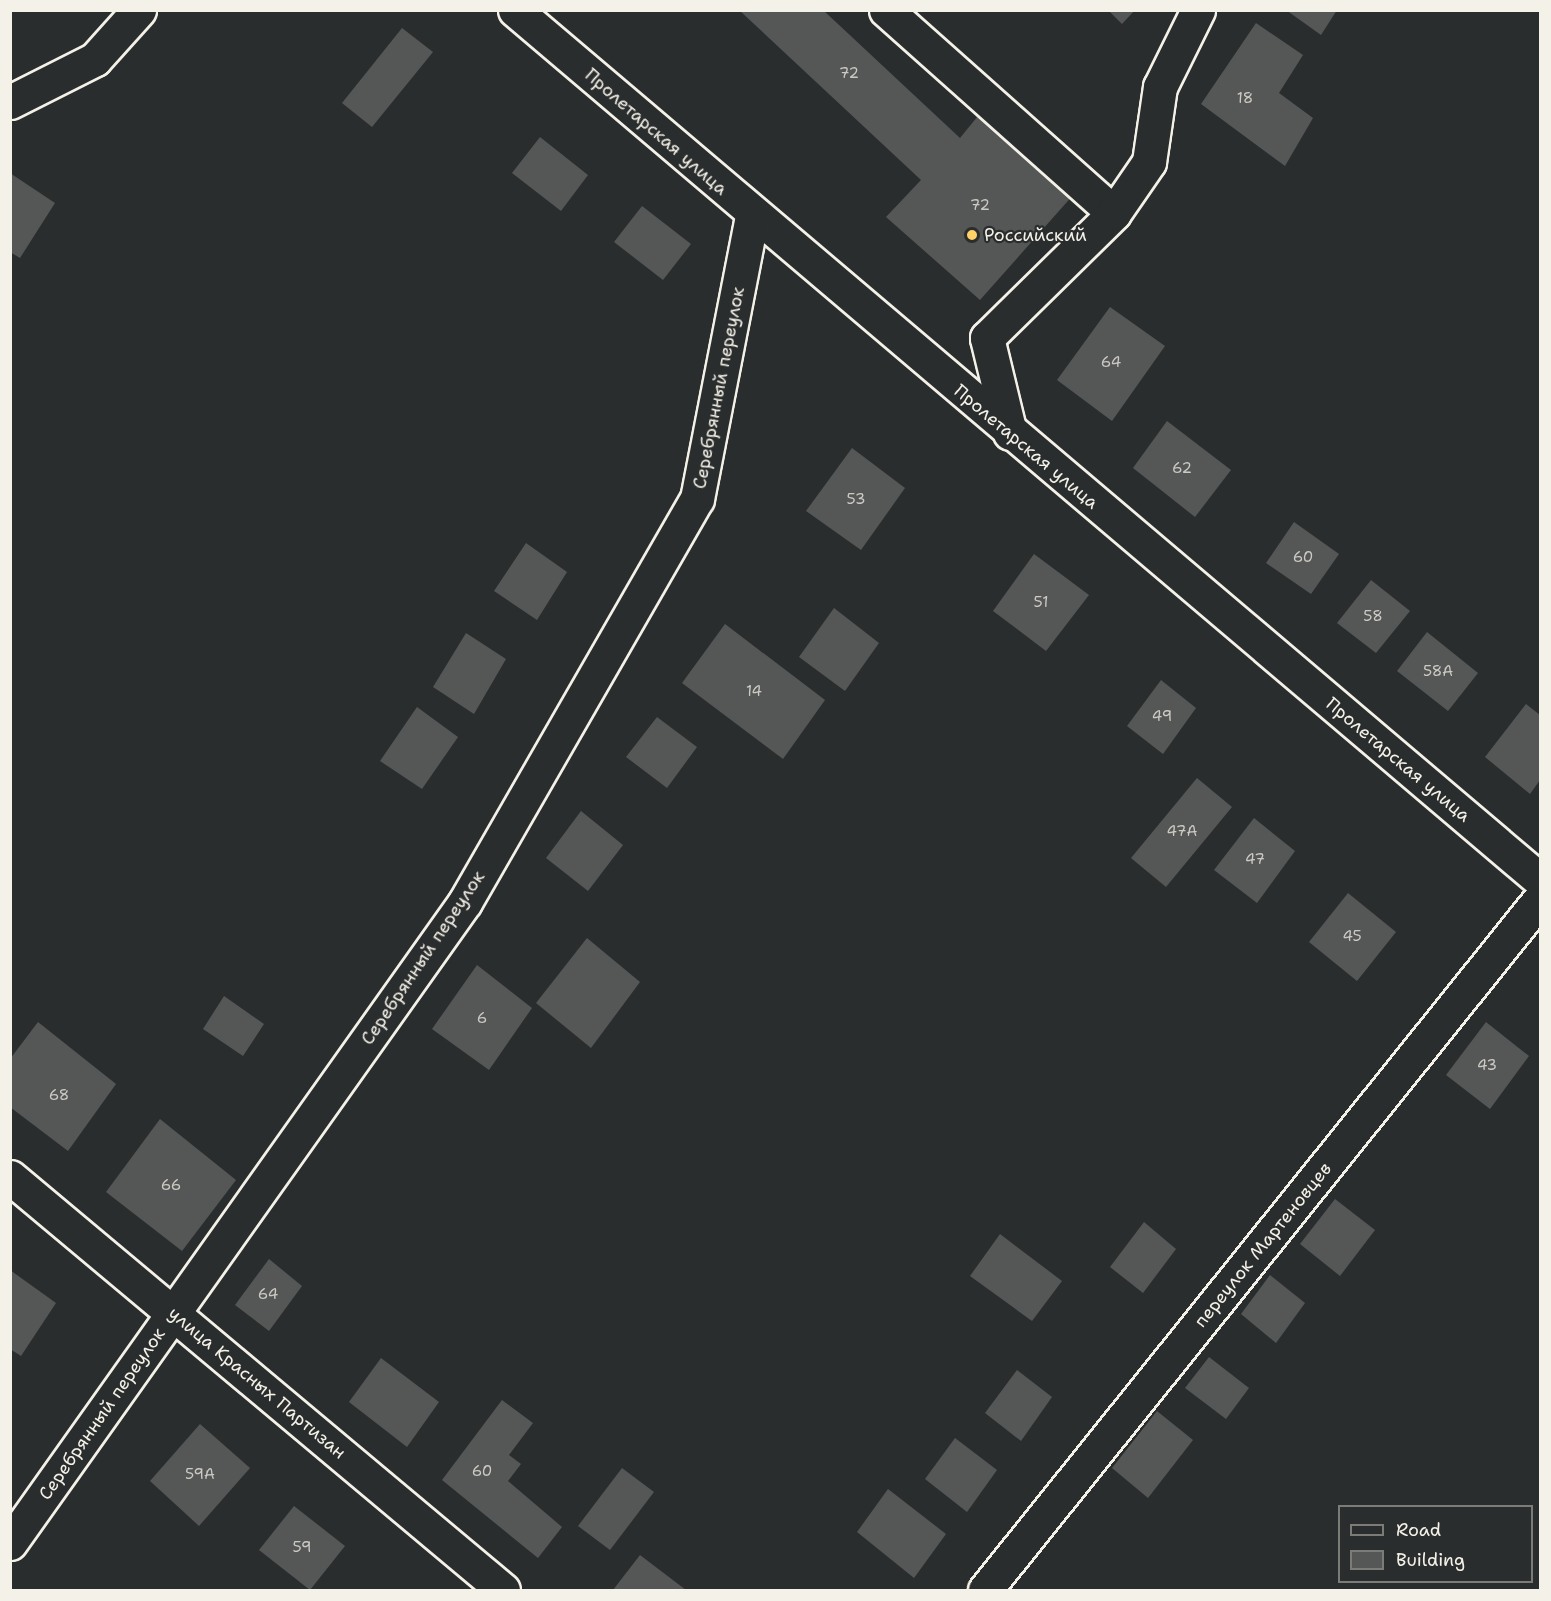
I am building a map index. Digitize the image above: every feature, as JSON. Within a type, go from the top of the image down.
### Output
[{"type":"street","points":[[10,102],[95,59],[140,10]]},
{"type":"street","points":[[886,10],[1114,213]]},
{"type":"street","points":[[1010,433],[987,338],[1114,213],[1149,162],[1160,87],[1198,10]]},
{"type":"street","name":"Пролетарская улица","points":[[521,12],[752,215],[1540,880]]},
{"type":"street","name":"Серебрянный переулок","points":[[10,1543],[465,902],[697,500],[752,215]]},
{"type":"street","name":"переулок Мартеновцев","points":[[985,1590],[1540,899]]},
{"type":"street","name":"улица Красных Партизан","points":[[10,1177],[502,1590]]},
{"type":"building","points":[[739,10],[823,10],[960,138],[982,111],[1074,194],[980,300],[886,217],[921,180]]},
{"type":"building","points":[[1108,10],[1135,10],[1122,24]]},
{"type":"building","points":[[1286,10],[1337,10],[1321,35]]},
{"type":"building","points":[[1256,23],[1303,55],[1279,93],[1313,118],[1285,166],[1201,104]]},
{"type":"building","points":[[402,28],[433,52],[372,127],[342,103]]},
{"type":"building","points":[[540,137],[588,175],[561,211],[512,173]]},
{"type":"building","points":[[10,173],[55,203],[20,258],[10,252]]},
{"type":"building","points":[[642,206],[691,244],[663,280],[614,242]]},
{"type":"building","points":[[1110,307],[1165,346],[1112,421],[1057,380]]},
{"type":"building","points":[[1167,421],[1231,470],[1195,517],[1133,468]]},
{"type":"building","points":[[852,448],[905,488],[861,550],[806,511]]},
{"type":"building","points":[[1294,522],[1339,554],[1311,594],[1266,563]]},
{"type":"building","points":[[526,543],[567,572],[537,620],[494,591]]},
{"type":"building","points":[[1034,554],[1089,595],[1046,651],[993,611]]},
{"type":"building","points":[[1371,580],[1410,611],[1376,653],[1337,623]]},
{"type":"building","points":[[834,608],[879,643],[845,691],[799,657]]},
{"type":"building","points":[[725,624],[825,700],[783,759],[682,683]]},
{"type":"building","points":[[1427,632],[1478,673],[1448,711],[1397,671]]},
{"type":"building","points":[[466,633],[506,659],[474,714],[433,687]]},
{"type":"building","points":[[1161,680],[1196,708],[1163,754],[1127,726]]},
{"type":"building","points":[[1526,704],[1540,715],[1540,780],[1530,794],[1485,757]]},
{"type":"building","points":[[417,707],[458,737],[422,789],[380,761]]},
{"type":"building","points":[[657,717],[697,747],[667,788],[626,757]]},
{"type":"building","points":[[1197,778],[1232,807],[1166,887],[1131,858]]},
{"type":"building","points":[[581,811],[623,845],[588,891],[546,858]]},
{"type":"building","points":[[1254,818],[1295,851],[1257,903],[1214,870]]},
{"type":"building","points":[[1348,893],[1396,932],[1357,981],[1309,942]]},
{"type":"building","points":[[587,938],[640,982],[591,1048],[536,1003]]},
{"type":"building","points":[[477,965],[532,1008],[489,1070],[432,1029]]},
{"type":"building","points":[[224,996],[264,1024],[243,1056],[203,1029]]},
{"type":"building","points":[[38,1022],[116,1084],[68,1151],[10,1107],[10,1059]]},
{"type":"building","points":[[1486,1022],[1529,1056],[1490,1109],[1446,1075]]},
{"type":"building","points":[[160,1119],[236,1180],[182,1251],[106,1192]]},
{"type":"building","points":[[1335,1199],[1375,1230],[1340,1276],[1300,1244]]},
{"type":"building","points":[[1144,1222],[1176,1249],[1143,1293],[1110,1267]]},
{"type":"building","points":[[1000,1234],[1062,1281],[1032,1321],[970,1276]]},
{"type":"building","points":[[269,1259],[302,1286],[269,1331],[235,1305]]},
{"type":"building","points":[[10,1270],[56,1303],[21,1356],[10,1349]]},
{"type":"building","points":[[1270,1275],[1305,1303],[1276,1343],[1241,1314]]},
{"type":"building","points":[[1209,1357],[1249,1388],[1226,1419],[1185,1388]]},
{"type":"building","points":[[381,1358],[439,1402],[407,1447],[349,1402]]},
{"type":"building","points":[[1017,1370],[1052,1397],[1021,1441],[985,1413]]},
{"type":"building","points":[[502,1400],[533,1423],[509,1455],[521,1464],[508,1481],[562,1527],[538,1558],[442,1480]]},
{"type":"building","points":[[1157,1411],[1193,1440],[1148,1498],[1112,1468]]},
{"type":"building","points":[[200,1424],[250,1468],[199,1526],[150,1481]]},
{"type":"building","points":[[955,1438],[997,1470],[967,1512],[925,1479]]},
{"type":"building","points":[[622,1468],[654,1492],[610,1550],[578,1526]]},
{"type":"building","points":[[888,1489],[946,1534],[914,1578],[857,1532]]},
{"type":"building","points":[[294,1506],[345,1546],[310,1590],[259,1550]]},
{"type":"building","points":[[640,1555],[686,1590],[613,1590]]},
{"type":"place","name":"Российский","points":[[972,235]]}]
